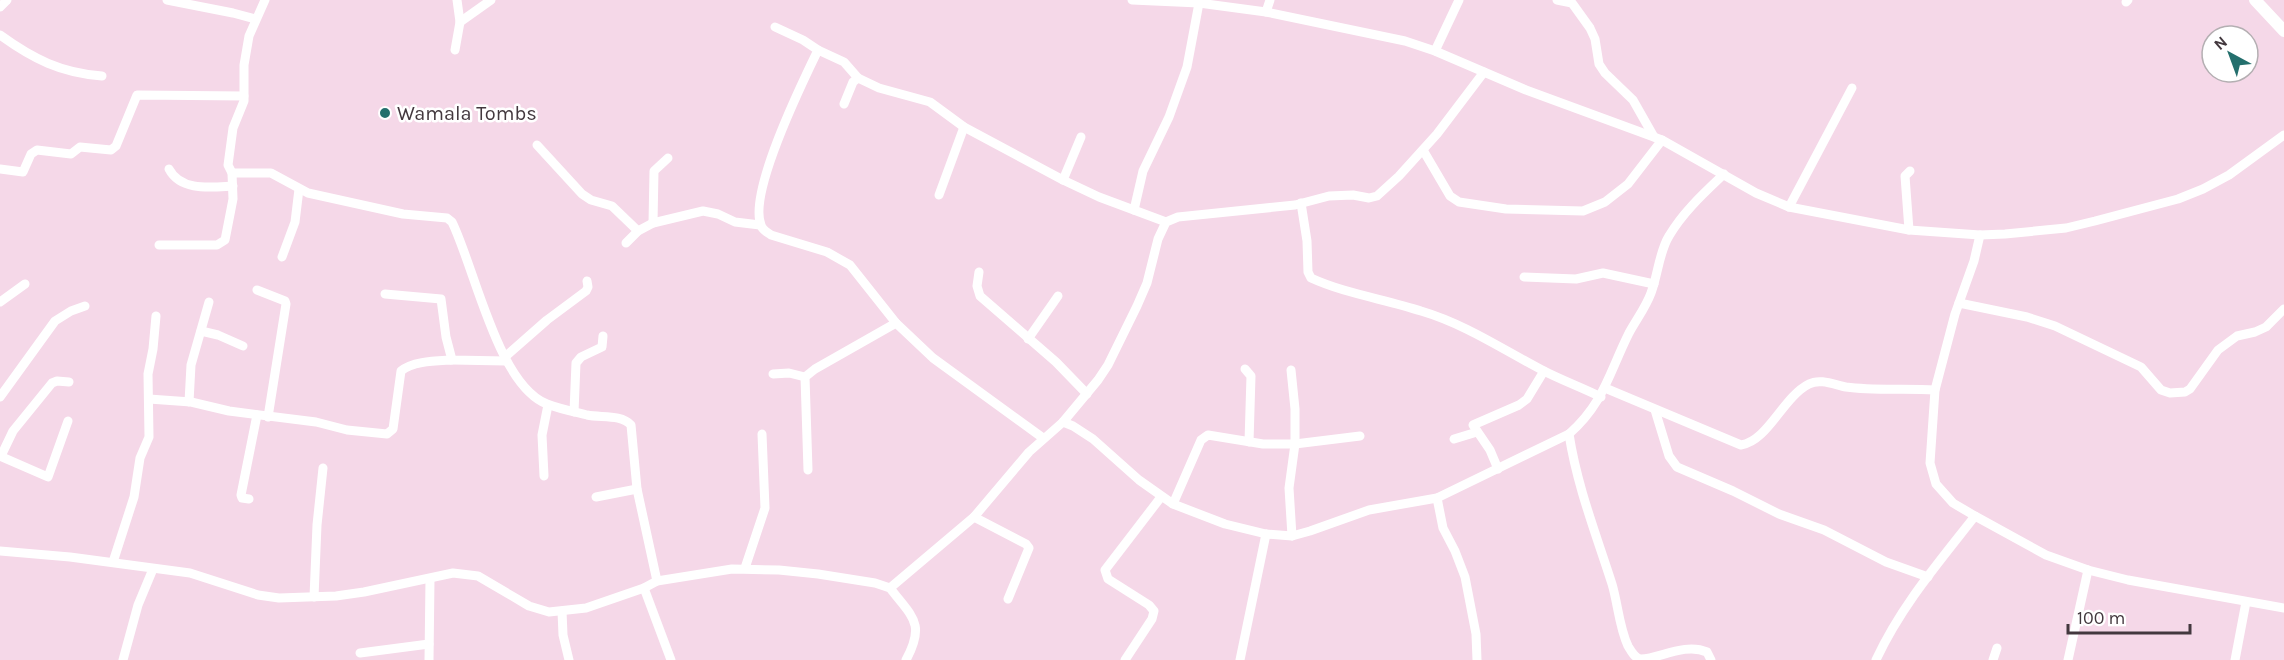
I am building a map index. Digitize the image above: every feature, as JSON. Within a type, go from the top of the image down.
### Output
[{"type":"street","points":[[0,7],[7,0]]},
{"type":"street","points":[[167,0],[233,12],[255,20]]},
{"type":"street","points":[[159,245],[222,244],[225,240],[231,218],[233,186],[232,173],[228,165],[233,128],[243,105],[244,65],[249,36],[265,0]]},
{"type":"street","points":[[455,50],[460,22],[457,0]]},
{"type":"street","points":[[460,22],[491,0]]},
{"type":"street","points":[[1132,0],[1198,3],[1266,12],[1405,41],[1435,51],[1526,90],[1658,138],[1755,193],[1789,207],[1909,230],[1980,235],[2066,228],[2178,199],[2204,189],[2229,175],[2284,135]]},
{"type":"street","points":[[1266,12],[1270,0]]},
{"type":"street","points":[[1435,51],[1459,0]]},
{"type":"street","points":[[1557,0],[1572,3],[1595,39],[1599,64],[1605,73],[1633,100],[1658,138]]},
{"type":"street","points":[[2255,0],[2284,31]]},
{"type":"street","points":[[1134,210],[1143,171],[1169,117],[1184,76],[1198,3]]},
{"type":"street","points":[[775,27],[844,62],[858,78],[879,88],[930,102],[964,127],[1063,180],[1166,222]]},
{"type":"street","points":[[0,35],[36,60],[72,73],[102,76]]},
{"type":"street","points":[[760,225],[764,179],[788,116],[818,50]]},
{"type":"street","points":[[890,588],[974,517],[1017,465],[1043,438],[1063,423],[1087,394],[1108,366],[1137,306],[1147,283],[1158,239],[1166,222],[1178,216],[1301,203],[1329,196],[1353,195],[1370,198],[1377,196],[1422,150],[1484,72]]},
{"type":"street","points":[[844,104],[853,82],[858,78]]},
{"type":"street","points":[[1789,207],[1851,88]]},
{"type":"street","points":[[0,169],[23,172],[32,154],[37,150],[71,154],[80,147],[111,150],[116,146],[137,95],[244,96]]},
{"type":"street","points":[[939,195],[964,127]]},
{"type":"street","points":[[1063,180],[1081,137]]},
{"type":"street","points":[[1422,150],[1450,196],[1459,202],[1506,209],[1583,211],[1605,202],[1628,184],[1658,138]]},
{"type":"street","points":[[537,145],[578,191],[591,200],[612,206],[638,231]]},
{"type":"street","points":[[653,223],[654,171],[668,158]]},
{"type":"street","points":[[169,169],[174,178],[192,185],[233,186]]},
{"type":"street","points":[[1909,230],[1905,176],[1910,171]]},
{"type":"street","points":[[232,173],[271,173],[308,193],[403,214],[450,219],[459,236],[506,359],[523,387],[548,405],[629,422],[633,429],[637,489],[657,581]]},
{"type":"street","points":[[1063,423],[1073,426],[1093,440],[1161,497],[1173,504],[1225,524],[1266,534],[1292,536],[1369,510],[1437,498],[1569,434],[1582,423],[1603,393],[1629,334],[1650,295],[1667,237],[1695,202],[1724,174]]},
{"type":"street","points":[[282,257],[295,222],[299,189]]},
{"type":"street","points":[[1301,203],[1307,241],[1308,272],[1311,278],[1352,292],[1421,310],[1490,340],[1544,371],[1655,410],[1741,445],[1756,440],[1787,402],[1812,382],[1848,387],[1935,390]]},
{"type":"street","points":[[626,243],[638,231],[653,223],[703,211],[718,214],[735,222],[760,225],[771,235],[827,252],[850,265],[896,323],[933,358],[1043,438]]},
{"type":"street","points":[[1980,235],[1935,390],[1930,463],[1936,484],[1953,503],[1975,516],[2046,555],[2088,570],[2128,580],[2284,608]]},
{"type":"street","points":[[980,272],[977,286],[980,296],[1056,362],[1087,394]]},
{"type":"street","points":[[1524,277],[1576,279],[1603,273],[1654,284]]},
{"type":"street","points":[[149,399],[189,402],[268,417],[316,422],[347,430],[390,433],[394,427],[401,371],[404,368],[452,360],[506,359],[547,320],[586,291],[587,281]]},
{"type":"street","points":[[0,302],[25,284]]},
{"type":"street","points":[[257,290],[286,304],[268,417]]},
{"type":"street","points":[[385,294],[441,299],[446,337],[452,360]]},
{"type":"street","points":[[1028,339],[1058,296]]},
{"type":"street","points":[[189,402],[191,365],[209,302]]},
{"type":"street","points":[[1959,303],[2027,317],[2055,327],[2141,367],[2160,390],[2170,393],[2185,392],[2190,389],[2218,350],[2237,336],[2266,327],[2284,309]]},
{"type":"street","points":[[0,397],[55,321],[85,306]]},
{"type":"street","points":[[113,562],[134,497],[140,458],[149,437],[148,374],[156,316]]},
{"type":"street","points":[[805,377],[896,323]]},
{"type":"street","points":[[201,331],[218,335],[243,346]]},
{"type":"street","points":[[574,412],[576,363],[581,357],[602,347],[603,336]]},
{"type":"street","points":[[1245,369],[1251,376],[1249,442]]},
{"type":"street","points":[[1291,370],[1295,408],[1289,488],[1292,536]]},
{"type":"street","points":[[1498,469],[1490,450],[1473,426],[1474,423],[1511,410],[1527,399],[1544,371]]},
{"type":"street","points":[[772,374],[789,373],[805,377]]},
{"type":"street","points":[[805,377],[808,470]]},
{"type":"street","points":[[68,421],[48,477],[0,456],[18,423],[52,383],[69,382]]},
{"type":"street","points":[[544,476],[542,435],[548,405]]},
{"type":"street","points":[[1655,410],[1671,462],[1677,467],[1733,490],[1779,514],[1824,530],[1886,562],[1928,577]]},
{"type":"street","points":[[249,499],[242,498],[241,495],[257,415]]},
{"type":"street","points":[[1454,439],[1477,432]]},
{"type":"street","points":[[745,568],[765,508],[762,434]]},
{"type":"street","points":[[1173,504],[1204,436],[1212,434],[1249,442],[1294,444],[1360,436]]},
{"type":"street","points":[[1569,434],[1579,487],[1612,584],[1628,645],[1634,655],[1639,659],[1646,659],[1689,649],[1707,652],[1711,660]]},
{"type":"street","points":[[314,597],[317,525],[323,468]]},
{"type":"street","points":[[596,497],[637,489]]},
{"type":"street","points":[[1125,660],[1152,620],[1154,611],[1149,605],[1108,579],[1105,570],[1161,497]]},
{"type":"street","points":[[1437,498],[1443,528],[1465,577],[1475,626],[1477,660]]},
{"type":"street","points":[[1876,660],[1911,597],[1975,516]]},
{"type":"street","points":[[974,517],[1026,544],[1029,548],[1008,599]]},
{"type":"street","points":[[1240,660],[1266,534]]},
{"type":"street","points":[[0,551],[113,562],[190,573],[258,595],[279,598],[364,592],[453,573],[478,576],[530,606],[549,612],[586,608],[644,588],[657,581],[745,568],[818,574],[874,583],[890,588],[916,626],[916,639],[907,660]]},
{"type":"street","points":[[123,660],[138,605],[153,569]]},
{"type":"street","points":[[2068,660],[2088,570]]},
{"type":"street","points":[[429,660],[430,579]]},
{"type":"street","points":[[644,588],[671,660]]},
{"type":"street","points":[[2235,660],[2246,602]]},
{"type":"street","points":[[562,611],[563,635],[569,660]]},
{"type":"street","points":[[360,653],[429,644]]},
{"type":"street","points":[[1994,660],[1996,648]]},
{"type":"place","name":"Wamala Tombs","points":[[385,113]]}]
